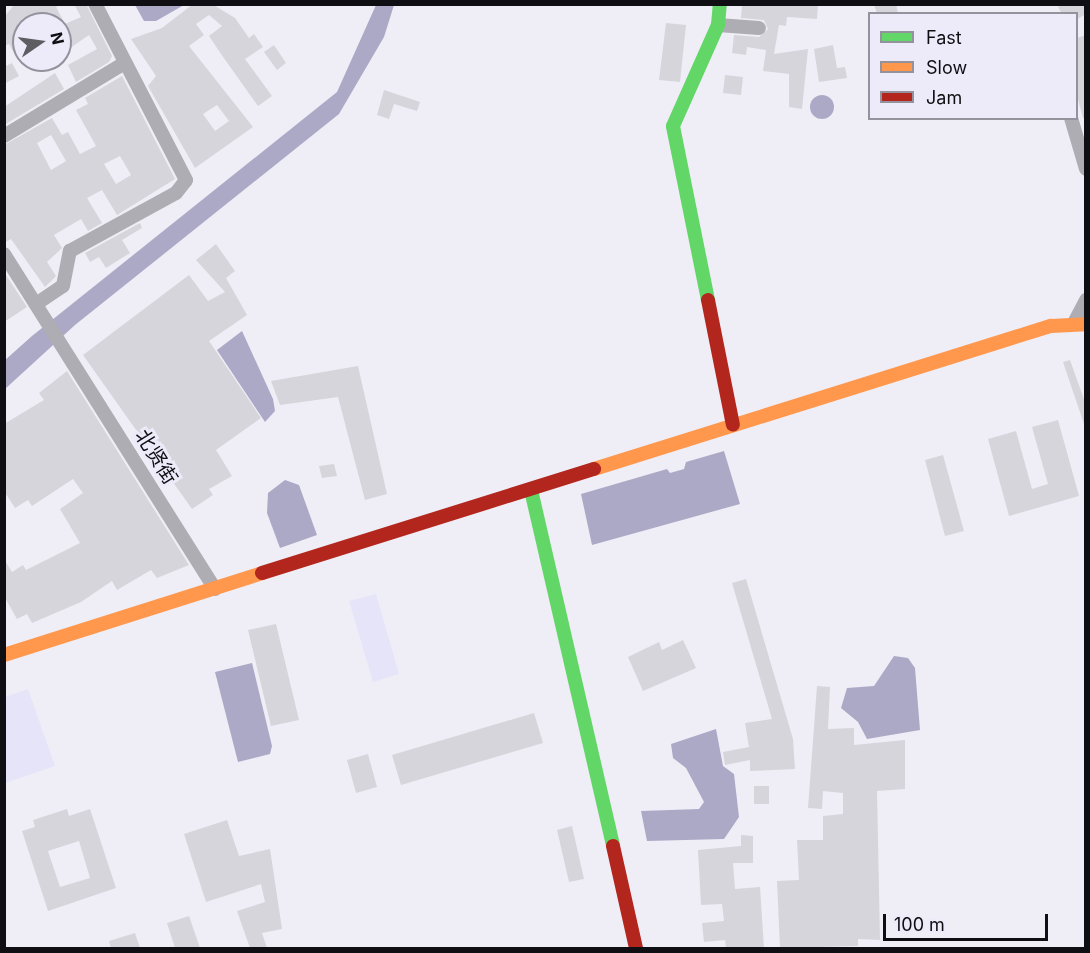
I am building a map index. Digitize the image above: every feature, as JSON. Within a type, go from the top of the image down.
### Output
[{"type":"main road","points":[[720,4],[718,25],[673,126],[733,425]]},
{"type":"main road","points":[[4,656],[733,425],[1082,321]]},
{"type":"main road","points":[[531,490],[636,948]]},
{"type":"street","points":[[4,254],[40,310],[63,286],[70,250],[176,193],[186,180],[123,64],[95,4]]},
{"type":"street","points":[[718,25],[759,28]]},
{"type":"street","points":[[4,136],[123,64]]},
{"type":"street","points":[[1072,120],[1086,169]]},
{"type":"street","points":[[1082,321],[1086,300]]},
{"type":"street","name":"北贤街","points":[[40,310],[215,589]]},
{"type":"shaded area","points":[[135,5],[184,5],[156,21],[144,21]]},
{"type":"shaded area","points":[[376,5],[394,5],[384,37],[339,114],[75,325],[5,389],[4,361],[32,336],[337,92]]},
{"type":"shaded area","points":[[822,95],[827,96],[833,102],[833,112],[827,118],[822,119],[817,118],[811,112],[810,107],[811,102],[817,96]]},
{"type":"shaded area","points":[[242,331],[273,399],[275,411],[265,422],[217,350]]},
{"type":"shaded area","points":[[724,451],[740,504],[592,545],[581,494],[667,469],[670,473],[684,469],[686,462]]},
{"type":"shaded area","points":[[285,480],[299,485],[317,535],[280,548],[267,513],[268,493]]},
{"type":"shaded area","points":[[376,594],[399,674],[373,682],[349,601]]},
{"type":"shaded area","points":[[894,656],[908,658],[915,668],[920,730],[867,739],[858,722],[841,708],[847,688],[874,686]]},
{"type":"shaded area","points":[[252,663],[272,746],[270,754],[238,762],[215,672]]},
{"type":"shaded area","points":[[28,689],[55,766],[5,783],[5,697]]},
{"type":"shaded area","points":[[716,729],[723,766],[734,774],[739,817],[724,839],[647,841],[641,811],[699,809],[704,802],[686,768],[673,758],[671,744]]},
{"type":"building","points":[[15,4],[62,4],[56,7],[59,12],[12,12],[12,50],[9,44],[4,46],[4,17]]},
{"type":"building","points":[[74,4],[86,4],[112,56],[109,62],[76,82],[71,72],[72,63],[97,49],[89,35],[72,47],[72,21],[81,17]]},
{"type":"building","points":[[193,4],[212,4],[235,18],[249,38],[254,34],[263,47],[245,59],[272,96],[258,106],[209,36],[222,26],[209,15],[196,24],[204,35],[189,46],[253,127],[195,168],[148,86],[156,76],[131,39],[162,28]],"holes":[[[217,105],[229,121],[215,131],[203,114]]]},
{"type":"building","points":[[742,4],[818,4],[817,19],[787,17],[786,26],[779,25],[774,54],[808,49],[802,109],[789,107],[789,74],[763,71],[766,50],[747,47],[746,55],[732,53],[734,35],[759,37],[768,29],[764,20],[741,18]]},
{"type":"building","points":[[874,4],[896,4],[898,12],[876,12]]},
{"type":"building","points":[[1063,4],[1086,4],[1086,14],[1078,18],[1078,12],[1061,12],[1058,7]]},
{"type":"building","points":[[666,23],[686,25],[680,82],[659,80]]},
{"type":"building","points":[[1086,35],[1086,118],[1083,118],[1078,100],[1078,38]]},
{"type":"building","points":[[274,45],[286,63],[277,70],[264,52]]},
{"type":"building","points":[[833,45],[837,68],[845,67],[847,78],[819,82],[814,49]]},
{"type":"building","points":[[12,63],[12,72],[17,72],[19,76],[4,84],[4,67]]},
{"type":"building","points":[[55,73],[64,89],[4,125],[4,107]]},
{"type":"building","points":[[725,75],[743,77],[741,95],[723,93]]},
{"type":"building","points":[[122,76],[175,179],[117,215],[102,190],[87,198],[102,223],[88,231],[81,219],[54,235],[62,248],[47,262],[56,276],[45,287],[11,239],[4,243],[4,145],[52,118],[62,135],[68,132],[80,154],[96,146],[76,110],[88,104],[85,98]],"holes":[[[51,135],[66,161],[51,170],[37,143]],[[120,156],[131,175],[116,184],[104,164]]]},
{"type":"building","points":[[384,90],[420,102],[417,111],[394,104],[389,119],[377,115]]},
{"type":"building","points":[[140,223],[142,228],[122,240],[130,253],[106,268],[99,257],[90,262],[85,253]]},
{"type":"building","points":[[216,244],[235,271],[226,278],[247,315],[209,341],[261,418],[216,450],[232,476],[209,489],[213,495],[192,509],[83,355],[189,275],[208,301],[225,292],[196,260]]},
{"type":"building","points":[[4,272],[27,307],[4,322]]},
{"type":"building","points":[[1070,360],[1086,405],[1086,430],[1063,362]]},
{"type":"building","points":[[358,366],[387,494],[365,500],[338,397],[280,405],[271,381]]},
{"type":"building","points":[[67,371],[189,565],[157,578],[151,570],[117,590],[112,581],[81,602],[32,623],[27,614],[17,619],[4,596],[4,559],[12,572],[23,565],[26,570],[80,543],[60,509],[83,493],[73,479],[32,506],[28,500],[15,508],[4,491],[4,424],[44,400],[39,393]]},
{"type":"building","points":[[1058,420],[1079,496],[1009,516],[988,439],[1016,431],[1032,489],[1048,484],[1032,427]]},
{"type":"building","points":[[943,455],[964,531],[945,536],[925,460]]},
{"type":"building","points":[[334,464],[337,476],[322,478],[319,466]]},
{"type":"building","points":[[746,579],[793,739],[795,769],[750,771],[750,760],[725,765],[723,752],[749,747],[745,723],[772,719],[732,583]]},
{"type":"building","points":[[276,624],[299,720],[271,726],[248,630]]},
{"type":"building","points":[[683,640],[696,668],[643,691],[628,657],[659,642],[662,650]]},
{"type":"building","points":[[817,686],[830,687],[828,729],[854,728],[854,745],[905,740],[905,789],[877,791],[880,940],[858,939],[858,946],[780,948],[777,881],[799,880],[797,840],[823,840],[823,816],[843,814],[843,793],[823,791],[822,809],[808,808]]},
{"type":"building","points":[[534,713],[543,743],[401,785],[392,755]]},
{"type":"building","points":[[368,754],[377,787],[356,793],[347,760]]},
{"type":"building","points":[[754,786],[769,786],[769,804],[754,804]]},
{"type":"building","points":[[67,809],[69,816],[90,809],[116,888],[48,911],[22,831],[35,827],[33,820]],"holes":[[[79,841],[90,878],[60,887],[48,851]]]},
{"type":"building","points":[[227,820],[239,856],[270,849],[282,929],[262,933],[267,948],[250,948],[237,911],[265,902],[261,884],[206,902],[184,834]]},
{"type":"building","points":[[572,826],[584,879],[569,882],[557,830]]},
{"type":"building","points":[[741,835],[753,836],[753,863],[733,863],[735,889],[760,887],[764,948],[726,948],[725,940],[704,942],[702,923],[724,921],[722,904],[701,905],[698,850],[741,846]]},
{"type":"building","points":[[189,916],[200,948],[175,948],[167,923]]},
{"type":"building","points":[[135,933],[140,948],[111,948],[109,941]]},
{"type":"traffic: fast","points":[[708,300],[673,126],[718,25],[720,4]]},
{"type":"traffic: fast","points":[[531,490],[613,846]]},
{"type":"traffic: slow","points":[[594,469],[1051,326],[1086,324]]},
{"type":"traffic: slow","points":[[4,655],[262,573]]},
{"type":"traffic: jam","points":[[708,300],[733,425]]},
{"type":"traffic: jam","points":[[262,573],[594,469]]},
{"type":"traffic: jam","points":[[613,846],[636,948]]}]
